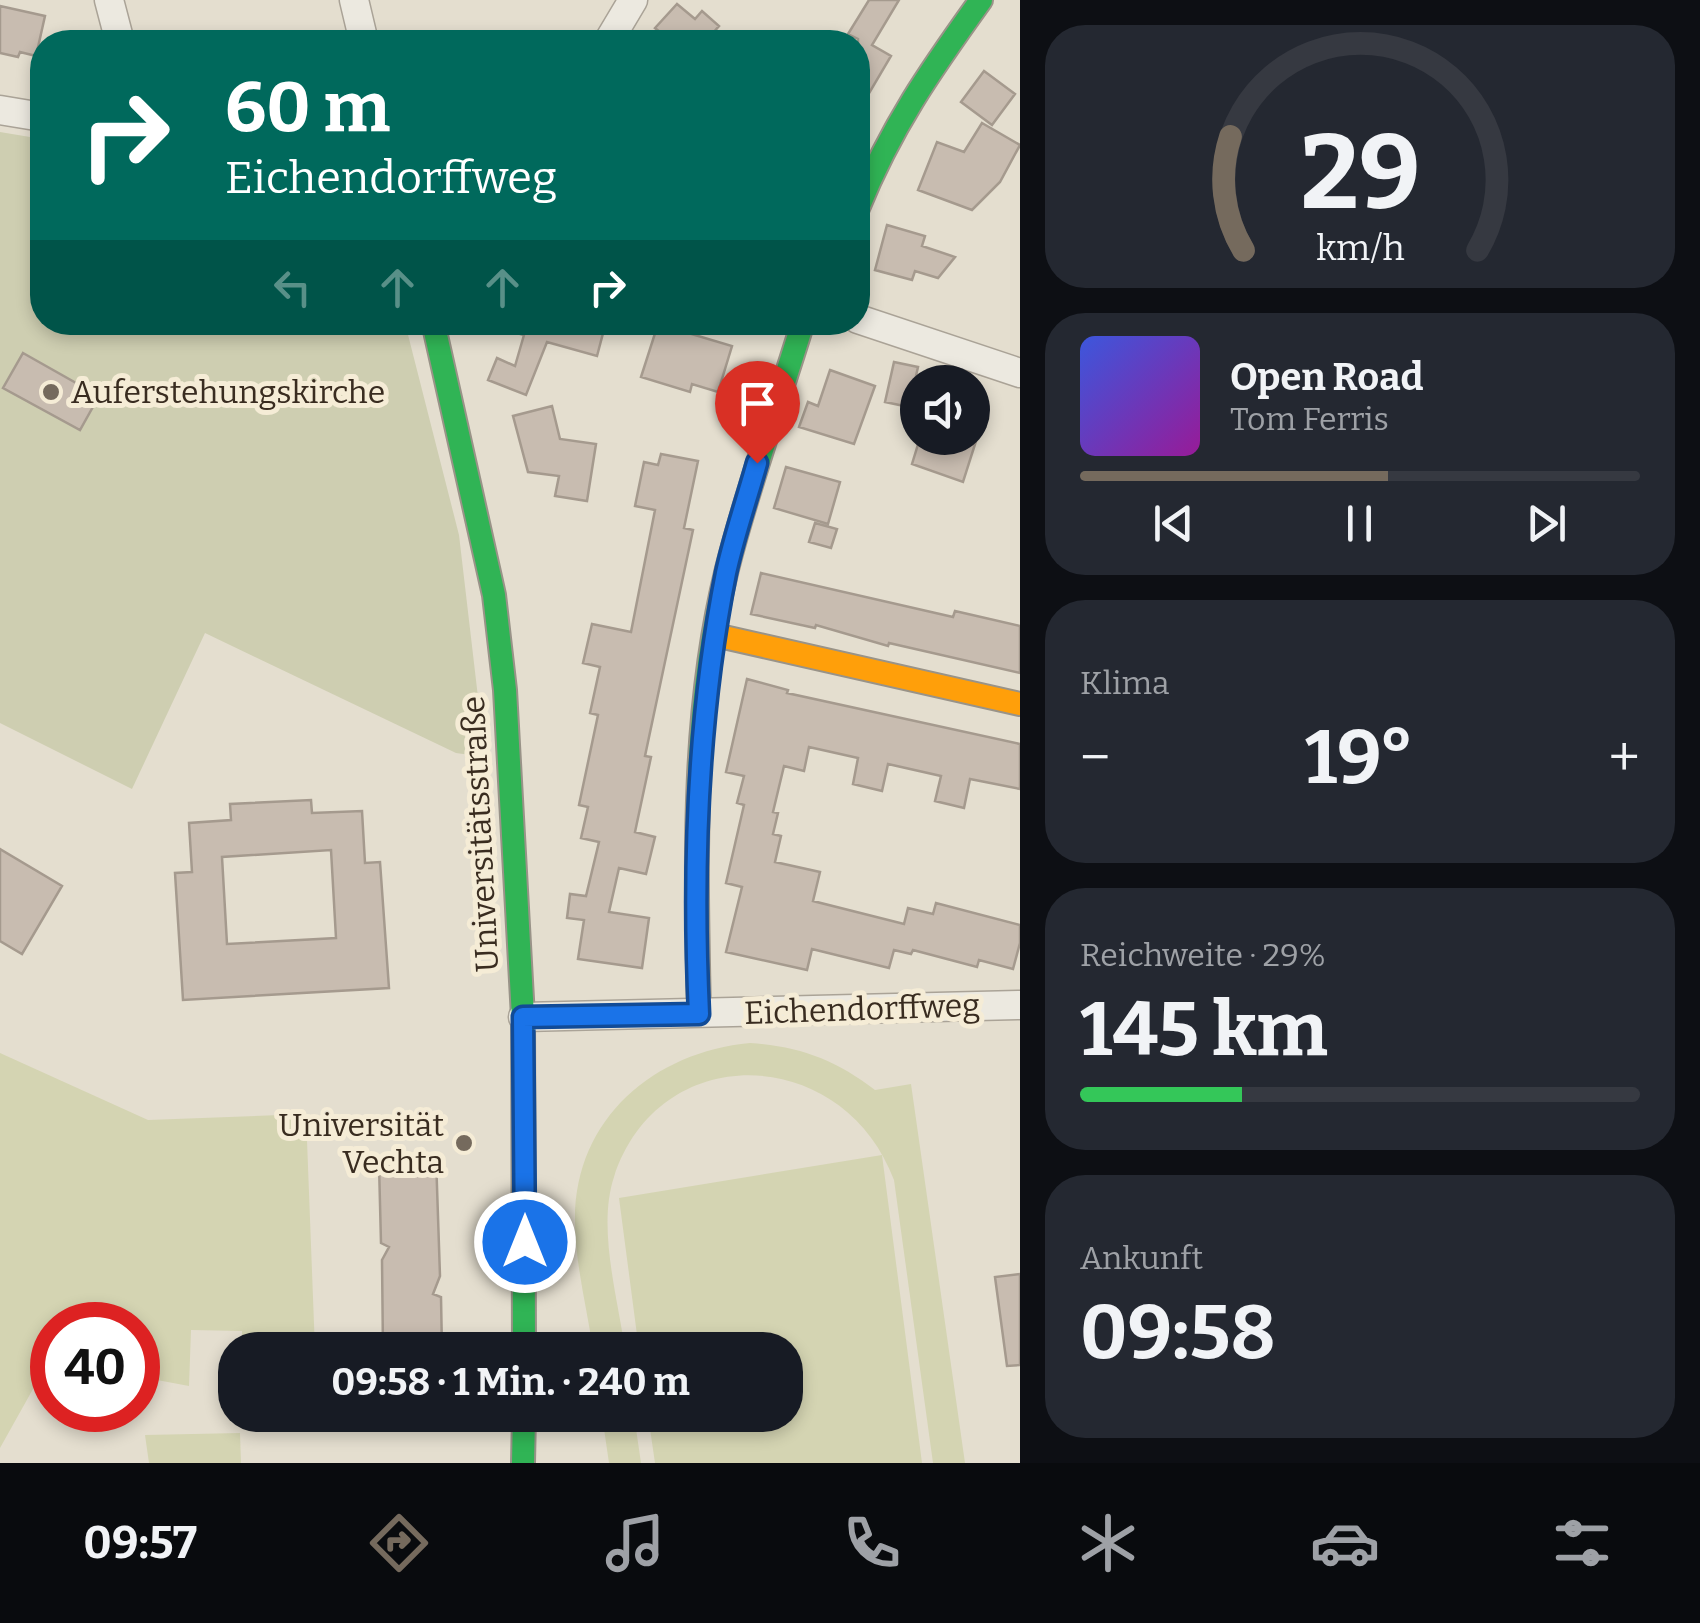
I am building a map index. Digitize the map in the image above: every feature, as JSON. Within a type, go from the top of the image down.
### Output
[{"type":"street","points":[[109,0],[117,30]]},
{"type":"street","points":[[354,0],[361,30]]},
{"type":"street","points":[[615,30],[633,0]]},
{"type":"street","points":[[870,180],[913,94],[982,0]]},
{"type":"street","points":[[0,110],[30,115]]},
{"type":"street","points":[[870,323],[1020,373]]},
{"type":"street","name":"Universitätsstraße","points":[[436,335],[494,595],[512,765],[523,1017],[524,1332]]},
{"type":"street","points":[[699,1014],[695,844],[702,739],[715,635],[727,568],[799,335]]},
{"type":"street","points":[[715,635],[1020,704]]},
{"type":"street","name":"Eichendorffweg","points":[[523,1017],[1020,1005]]},
{"type":"street","points":[[523,1463],[524,1432]]},
{"type":"green space","points":[[0,132],[30,137],[30,335],[408,335],[459,535],[485,757],[456,753],[205,633],[132,789],[0,723]]},
{"type":"green space","points":[[750,1043],[785,1047],[846,1070],[875,1090],[911,1084],[965,1463],[933,1463],[894,1180],[869,1135],[835,1103],[795,1083],[752,1075],[709,1081],[670,1100],[637,1132],[614,1177],[609,1197],[610,1263],[622,1332],[590,1332],[575,1221],[578,1184],[588,1151],[626,1097],[652,1076],[715,1049]]},
{"type":"green space","points":[[0,1053],[148,1120],[306,1114],[314,1332],[191,1330],[189,1386],[160,1381],[160,1302],[30,1302],[30,1394],[0,1448]]},
{"type":"green space","points":[[882,1155],[922,1463],[655,1463],[650,1432],[803,1432],[803,1332],[637,1332],[619,1198]]},
{"type":"green space","points":[[604,1432],[636,1432],[641,1463],[609,1463]]},
{"type":"green space","points":[[240,1433],[241,1463],[149,1463],[145,1435]]},
{"type":"building","points":[[869,0],[899,0],[872,45],[891,56],[870,92],[870,30],[850,30]]},
{"type":"building","points":[[677,4],[695,19],[702,11],[719,26],[716,30],[655,28]]},
{"type":"building","points":[[0,6],[45,16],[42,30],[30,30],[30,54],[20,52],[18,57],[0,53]]},
{"type":"building","points":[[984,71],[1015,94],[992,125],[961,102]]},
{"type":"building","points":[[982,123],[1020,145],[1000,182],[972,210],[918,190],[937,142],[964,152]]},
{"type":"building","points":[[887,225],[925,236],[922,246],[955,257],[938,278],[915,271],[912,280],[875,270]]},
{"type":"building","points":[[524,335],[603,335],[597,356],[547,342],[526,395],[488,380],[497,358],[515,366]]},
{"type":"building","points":[[654,335],[695,335],[732,346],[718,392],[692,384],[690,392],[641,377]]},
{"type":"building","name":"Auferstehungskirche","points":[[23,353],[99,396],[80,430],[3,388]]},
{"type":"building","points":[[894,362],[908,365],[900,365],[900,405],[885,402]]},
{"type":"building","points":[[830,370],[875,386],[854,444],[799,427],[808,402],[818,406]]},
{"type":"building","points":[[552,406],[560,439],[596,444],[587,501],[555,496],[559,476],[528,472],[513,416]]},
{"type":"building","points":[[661,454],[698,461],[684,528],[693,530],[645,756],[651,757],[635,832],[655,837],[646,874],[619,868],[609,912],[649,918],[642,968],[578,959],[584,920],[567,918],[570,894],[586,896],[599,842],[581,838],[588,807],[579,805],[598,715],[590,713],[600,667],[583,663],[592,624],[631,632],[655,510],[635,506],[644,462],[658,465]]},
{"type":"building","points":[[915,455],[972,455],[963,482],[912,464]]},
{"type":"building","points":[[786,467],[840,482],[828,524],[774,508]]},
{"type":"building","points":[[815,523],[837,529],[831,548],[809,542]]},
{"type":"building","points":[[761,573],[953,617],[955,611],[1020,626],[1020,673],[889,643],[888,646],[816,625],[815,628],[751,614]]},
{"type":"building","points":[[747,679],[788,690],[787,693],[1020,744],[1020,789],[970,779],[964,808],[935,801],[941,776],[888,764],[882,791],[853,784],[858,758],[809,747],[804,771],[784,766],[773,812],[778,813],[773,834],[781,836],[775,862],[820,872],[813,901],[904,924],[908,908],[933,914],[936,903],[1020,925],[1013,969],[979,960],[977,967],[913,950],[911,954],[894,950],[889,968],[812,949],[807,970],[726,952],[742,887],[726,883],[744,805],[737,803],[744,776],[726,772]]},
{"type":"building","points":[[311,800],[312,813],[362,811],[365,863],[380,862],[389,988],[183,1000],[175,873],[192,872],[189,823],[231,820],[230,804]],"holes":[[[331,850],[336,938],[227,944],[222,857]]]},
{"type":"building","points":[[0,849],[62,886],[22,954],[0,941]]},
{"type":"building","points":[[436,1157],[440,1276],[433,1294],[441,1297],[442,1332],[383,1332],[382,1260],[389,1247],[381,1243],[381,1160]]},
{"type":"building","points":[[1020,1274],[1020,1365],[1007,1366],[995,1277]]},
{"type":"traffic: fast","points":[[870,182],[913,100],[981,0]]},
{"type":"traffic: fast","points":[[436,335],[494,595],[505,690],[523,1017],[524,1332]]},
{"type":"traffic: fast","points":[[699,1014],[698,790],[715,624],[735,538],[799,335]]},
{"type":"traffic: fast","points":[[523,1463],[524,1432]]},
{"type":"traffic: slow","points":[[715,635],[1020,704]]},
{"type":"place","name":"Auferstehungskirche","points":[[51,392]]},
{"type":"place","name":"Universität Vechta","points":[[464,1143]]},
{"type":"route","points":[[525,1242],[523,1017],[699,1014],[694,898],[702,739],[727,568],[757,463]]}]
